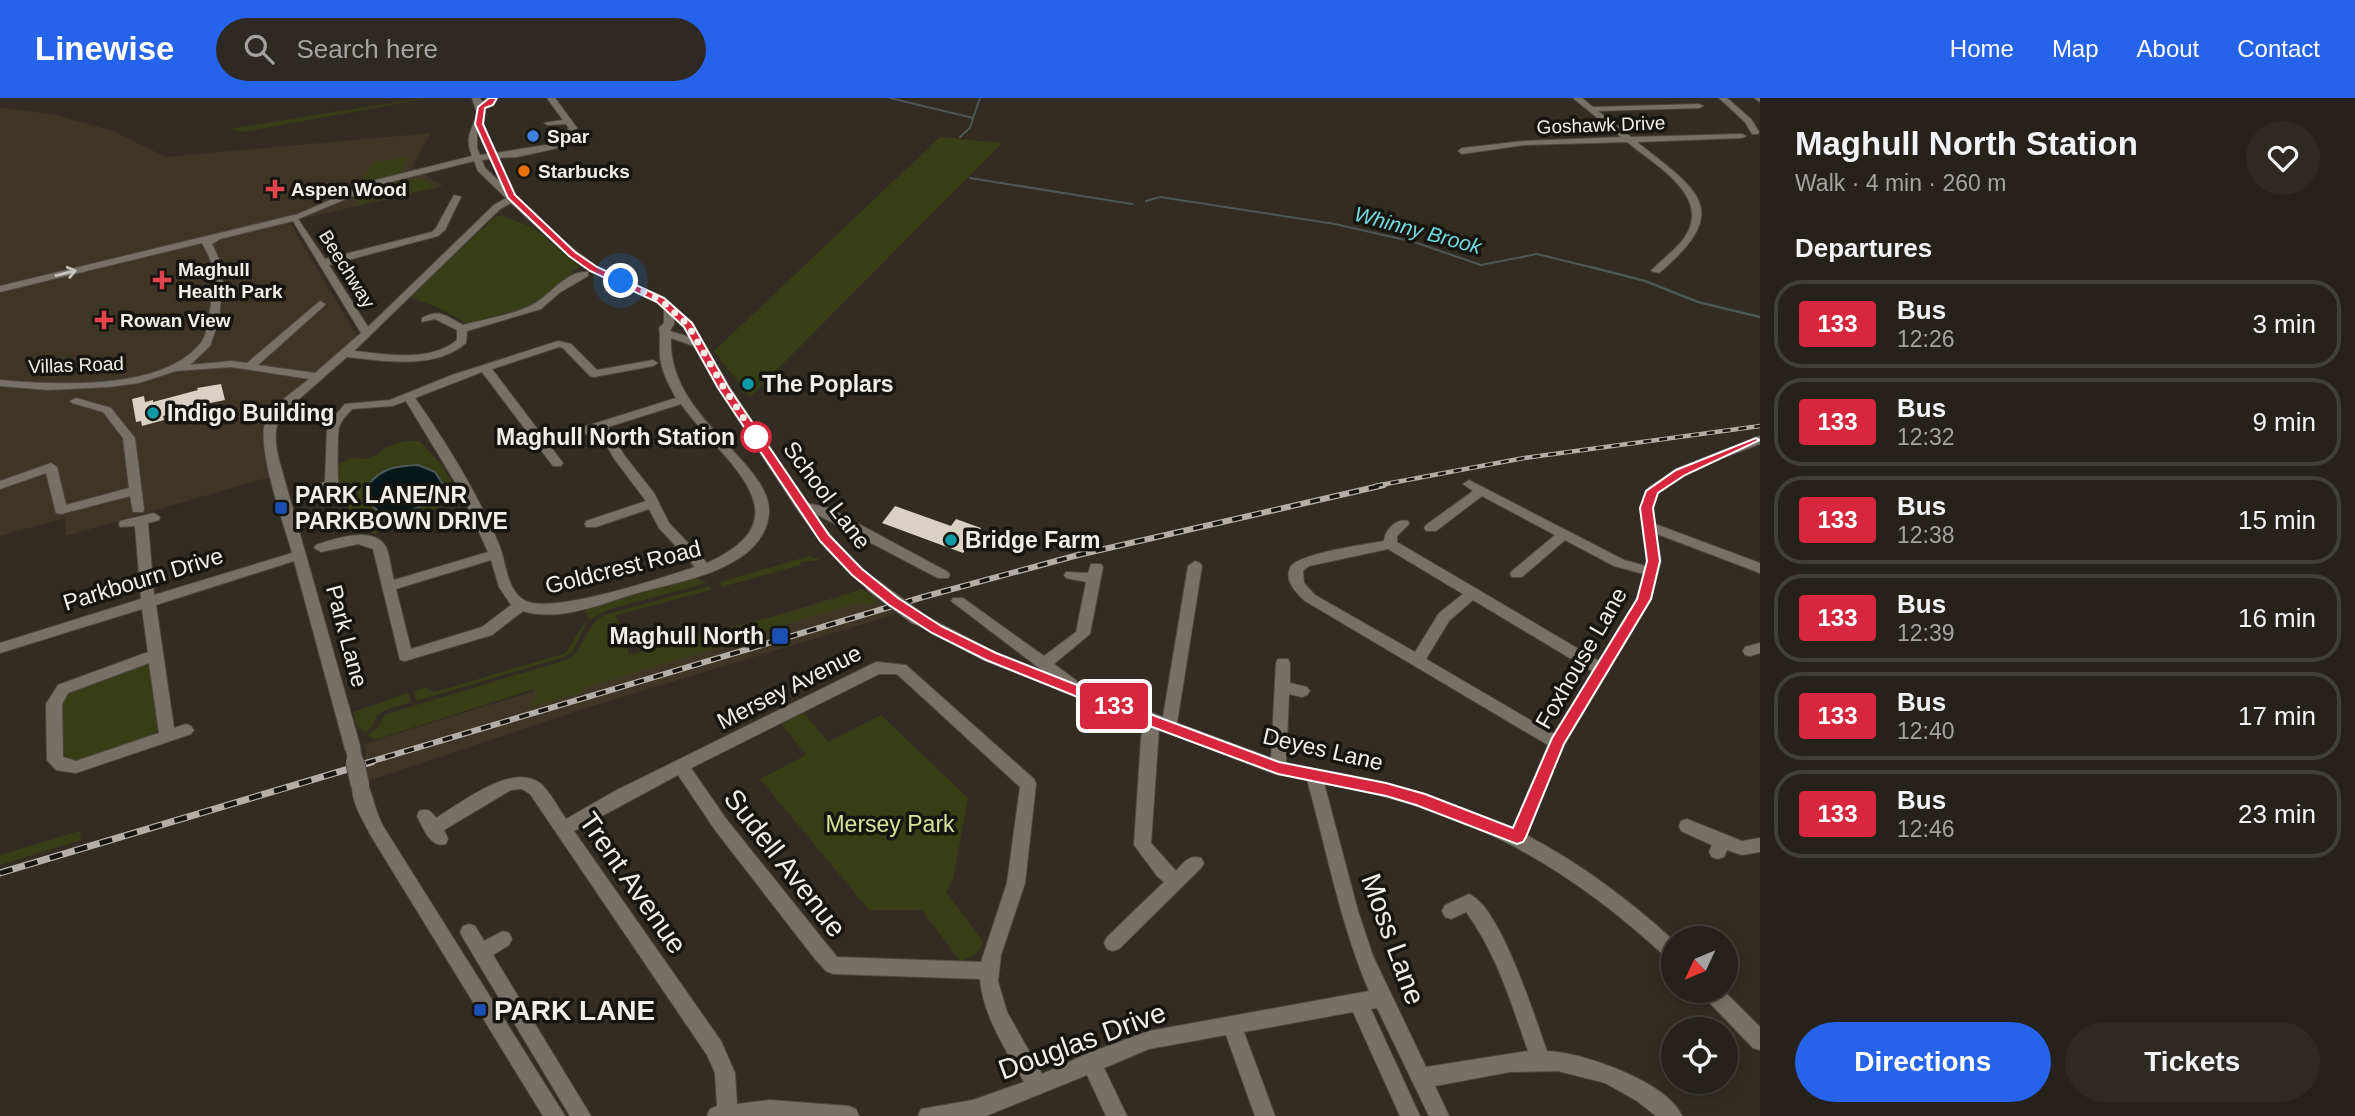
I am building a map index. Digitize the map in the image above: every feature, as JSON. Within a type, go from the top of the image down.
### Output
[{"type":"street","points":[[476,98],[486,105],[481,127],[485,159],[514,200]]},
{"type":"street","points":[[2,288],[202,242],[301,216],[367,186],[437,168],[558,144],[573,128],[551,98]]},
{"type":"street","points":[[1577,98],[1685,186],[1696,205],[1697,226],[1674,256],[1656,271]]},
{"type":"street","points":[[1640,98],[1653,107]]},
{"type":"street","points":[[1723,98],[1757,132]]},
{"type":"street","points":[[1591,109],[1699,106]]},
{"type":"street","points":[[1746,119],[1760,120]]},
{"type":"street","points":[[548,123],[566,122]]},
{"type":"street","points":[[481,127],[473,129],[485,159],[503,190],[555,240],[585,264],[661,300],[669,308],[675,333]]},
{"type":"street","points":[[1757,132],[1741,132],[1742,136],[1760,141]]},
{"type":"street","name":"Goshawk Drive","points":[[1462,151],[1524,143],[1742,136]]},
{"type":"street","points":[[322,263],[435,234],[440,230],[457,197]]},
{"type":"street","name":"Park Lane","points":[[514,200],[492,213],[367,334],[277,412],[268,430],[277,476],[353,749],[365,807],[377,831],[555,1116]]},
{"type":"street","name":"Beechway","points":[[297,222],[367,334]]},
{"type":"street","points":[[202,242],[218,271],[211,332],[205,347],[206,356],[216,364]]},
{"type":"street","points":[[426,320],[435,315],[462,329],[537,307],[555,291],[585,274]]},
{"type":"street","points":[[250,366],[320,304]]},
{"type":"street","points":[[345,353],[399,358],[440,354],[460,344],[462,329]]},
{"type":"street","name":"School Lane","points":[[675,333],[697,343],[724,388],[825,538],[872,585],[917,618],[991,657],[1073,690]]},
{"type":"street","name":"Goldcrest Road","points":[[410,398],[472,497],[496,554],[503,580],[513,599],[521,605],[538,609],[564,608],[705,569],[728,560],[750,541],[762,519],[760,494],[751,480],[684,400],[668,374],[675,333]]},
{"type":"street","points":[[316,488],[332,487],[329,477],[333,458],[331,433],[340,415],[349,406],[392,403],[410,398],[485,368],[561,344],[594,374],[653,363]]},
{"type":"street","name":"Villas Road","points":[[0,383],[64,386],[103,384],[161,373],[187,361],[205,347]]},
{"type":"street","points":[[161,373],[216,364],[250,366],[320,377]]},
{"type":"street","points":[[485,368],[557,463]]},
{"type":"street","points":[[76,401],[83,391],[103,384]]},
{"type":"street","points":[[64,386],[76,401],[107,410],[129,438],[136,490],[144,515],[148,601],[167,735]]},
{"type":"street","points":[[543,444],[684,400]]},
{"type":"street","points":[[601,426],[619,457],[653,503],[664,525],[705,569]]},
{"type":"street","name":"Foxhouse Lane","points":[[1517,837],[1557,743],[1644,599],[1652,572],[1650,527],[1646,508],[1649,496],[1658,485],[1680,472],[1760,440]]},
{"type":"street","points":[[0,485],[51,467],[61,510],[136,490]]},
{"type":"street","points":[[1426,515],[1435,525],[1475,487],[1619,563],[1652,572]]},
{"type":"street","points":[[591,524],[653,503]]},
{"type":"street","points":[[802,506],[824,511],[943,575]]},
{"type":"street","points":[[125,524],[144,515]]},
{"type":"street","points":[[825,538],[844,523]]},
{"type":"street","points":[[1390,544],[1391,534],[1404,524]]},
{"type":"street","points":[[1650,527],[1760,568]]},
{"type":"street","points":[[1538,575],[1521,571],[1564,534]]},
{"type":"street","points":[[321,548],[347,537],[366,540],[379,547],[390,586],[388,595],[405,656],[480,634],[521,605]]},
{"type":"street","points":[[1557,743],[1310,598],[1295,579],[1296,569],[1305,562],[1390,544],[1600,669]]},
{"type":"street","points":[[390,586],[496,554]]},
{"type":"street","name":"Parkbourn Drive","points":[[0,648],[299,555]]},
{"type":"street","points":[[1176,881],[1163,871],[1142,845],[1149,738],[1161,724],[1195,566]]},
{"type":"street","points":[[1045,663],[1083,634],[1095,573],[1071,575]]},
{"type":"street","points":[[1418,659],[1444,617],[1474,592]]},
{"type":"street","name":"Deyes Lane","points":[[958,600],[1071,683],[1073,690],[1278,768],[1419,799],[1517,837],[1594,883],[1661,942]]},
{"type":"street","points":[[156,655],[63,689],[54,704],[55,760],[62,765],[76,767],[186,730]]},
{"type":"street","points":[[1278,768],[1283,663]]},
{"type":"street","name":"Mersey Avenue","points":[[563,829],[877,668],[901,669],[1028,784],[1013,898],[997,934],[989,971],[991,992],[1000,1018],[1037,1085]]},
{"type":"street","points":[[1282,687],[1302,691]]},
{"type":"street","name":"Sudell Avenue","points":[[681,767],[720,825],[833,965],[989,971]]},
{"type":"street","name":"Moss Lane","points":[[1314,775],[1348,909],[1381,998],[1439,1116]]},
{"type":"street","name":"Trent Avenue","points":[[433,828],[508,785],[524,782],[537,789],[714,1048],[725,1073],[723,1115]]},
{"type":"street","points":[[1687,825],[1719,847],[1742,848],[1760,845]]},
{"type":"street","points":[[1113,943],[1195,863]]},
{"type":"street","points":[[1451,911],[1469,902],[1489,929],[1541,1060]]},
{"type":"street","points":[[469,932],[581,1116]]},
{"type":"street","points":[[482,952],[503,939]]},
{"type":"street","name":"Douglas Drive","points":[[928,1116],[974,1113],[1149,1040],[1381,998]]},
{"type":"street","points":[[1359,1003],[1410,1116]]},
{"type":"street","points":[[1723,1003],[1760,1041]]},
{"type":"street","points":[[1231,1024],[1265,1116]]},
{"type":"street","points":[[1422,1078],[1541,1060],[1575,1065],[1600,1072],[1646,1095],[1672,1116]]},
{"type":"street","points":[[1091,1062],[1117,1116]]},
{"type":"street","points":[[723,1115],[793,1111],[849,1116]]},
{"type":"shaded area","name":"Maghull Health Park","points":[[0,107],[56,115],[113,131],[166,157],[431,133],[412,166],[443,186],[290,222],[358,338],[265,419],[262,432],[270,477],[66,536],[65,518],[0,536]]},
{"type":"shaded area","points":[[418,465],[435,472],[446,489],[440,500],[408,511],[382,514],[370,504],[368,485],[378,475],[396,467]]},
{"type":"shaded area","points":[[862,589],[896,614],[589,707],[368,781],[364,744]]},
{"type":"green space","points":[[429,98],[254,130],[240,132],[229,129]]},
{"type":"green space","points":[[940,137],[1002,143],[750,397],[714,351]]},
{"type":"green space","points":[[409,157],[399,176],[374,182],[361,178],[367,174],[373,162]]},
{"type":"green space","points":[[421,178],[436,187],[353,206],[360,200],[358,194],[373,187]]},
{"type":"green space","points":[[501,215],[534,228],[580,267],[571,272],[574,275],[532,305],[468,324],[439,308],[410,297],[478,230],[485,228],[491,219]]},
{"type":"green space","points":[[404,441],[420,441],[443,467],[451,481],[446,489],[435,472],[408,511],[440,500],[448,503],[375,534],[360,530],[340,488],[340,463],[352,458],[367,459],[379,454],[384,448]]},
{"type":"green space","points":[[809,556],[821,560],[800,562],[801,565],[722,587],[720,582]]},
{"type":"green space","points":[[695,577],[707,583],[610,609],[589,620],[584,606]]},
{"type":"green space","points":[[709,586],[711,590],[616,615],[629,655],[812,606],[862,589],[879,601],[864,606],[861,602],[746,636],[747,639],[582,688],[583,692],[529,708],[536,696],[534,689],[374,740],[368,735],[380,725],[384,715],[569,659],[575,654],[593,624],[605,615]]},
{"type":"green space","points":[[584,623],[586,624],[572,652],[564,657],[416,701],[414,691],[428,687],[435,692],[566,653]]},
{"type":"green space","points":[[141,664],[150,665],[160,729],[153,736],[77,761],[66,758],[62,751],[62,698],[71,690]]},
{"type":"green space","points":[[408,693],[411,702],[382,712],[365,733],[356,725],[353,712]]},
{"type":"green space","name":"Mersey Park","points":[[803,712],[828,742],[881,715],[968,798],[953,879],[946,892],[983,941],[975,954],[960,961],[922,910],[869,910],[760,779],[806,755],[781,723]]},
{"type":"green space","points":[[80,831],[81,840],[0,865],[0,855]]},
{"type":"building","points":[[221,384],[225,400],[171,411],[171,414],[163,416],[164,420],[142,426],[141,421],[136,422],[132,399],[144,396],[145,402],[153,402],[198,390],[197,388]]},
{"type":"building","name":"Bridge Farm","points":[[895,506],[951,526],[956,519],[981,528],[963,553],[882,523]]},
{"type":"waterway","points":[[890,98],[973,118]]},
{"type":"waterway","points":[[973,118],[980,98]]},
{"type":"waterway","points":[[960,137],[970,128],[973,118]]},
{"type":"waterway","points":[[970,178],[1132,204]]},
{"type":"waterway","name":"Whinny Brook","points":[[1146,201],[1160,197],[1335,224],[1414,242],[1481,265],[1537,254],[1598,269]]},
{"type":"waterway","name":"Whinny Brook","points":[[1591,267],[1645,281],[1698,302],[1760,317]]},
{"type":"railway","points":[[1375,486],[1524,458],[1760,426]]},
{"type":"railway","points":[[366,763],[923,597],[1078,555],[1384,485]]},
{"type":"railway","points":[[0,873],[372,762]]},
{"type":"bus line","name":"133","points":[[493,98],[482,107],[479,124],[511,197],[572,254],[594,269],[661,300],[690,327],[724,388],[825,538],[857,572],[894,602],[936,629],[991,657],[1256,760],[1278,768],[1386,789],[1480,821],[1517,837],[1557,743],[1644,599],[1654,561],[1646,508],[1649,496],[1658,485],[1680,472],[1760,440]]},
{"type":"place","name":"Spar","points":[[533,136]]},
{"type":"place","name":"Starbucks","points":[[524,171]]},
{"type":"place","name":"Aspen Wood","points":[[275,189]]},
{"type":"place","name":"Maghull Health Park","points":[[162,280]]},
{"type":"place","name":"Rowan View","points":[[104,320]]},
{"type":"place","name":"The Poplars","points":[[748,384]]},
{"type":"place","name":"Indigo Building","points":[[153,413]]},
{"type":"place","name":"Maghull North Station","points":[[756,437]]},
{"type":"place","name":"PARK LANE/NR PARKBOWN DRIVE","points":[[281,508]]},
{"type":"place","name":"Bridge Farm","points":[[951,540]]},
{"type":"place","name":"Maghull North","points":[[780,636]]},
{"type":"place","name":"PARK LANE","points":[[480,1010]]},
{"type":"route","points":[[621,281],[661,300],[690,327],[697,343],[756,437]]}]
